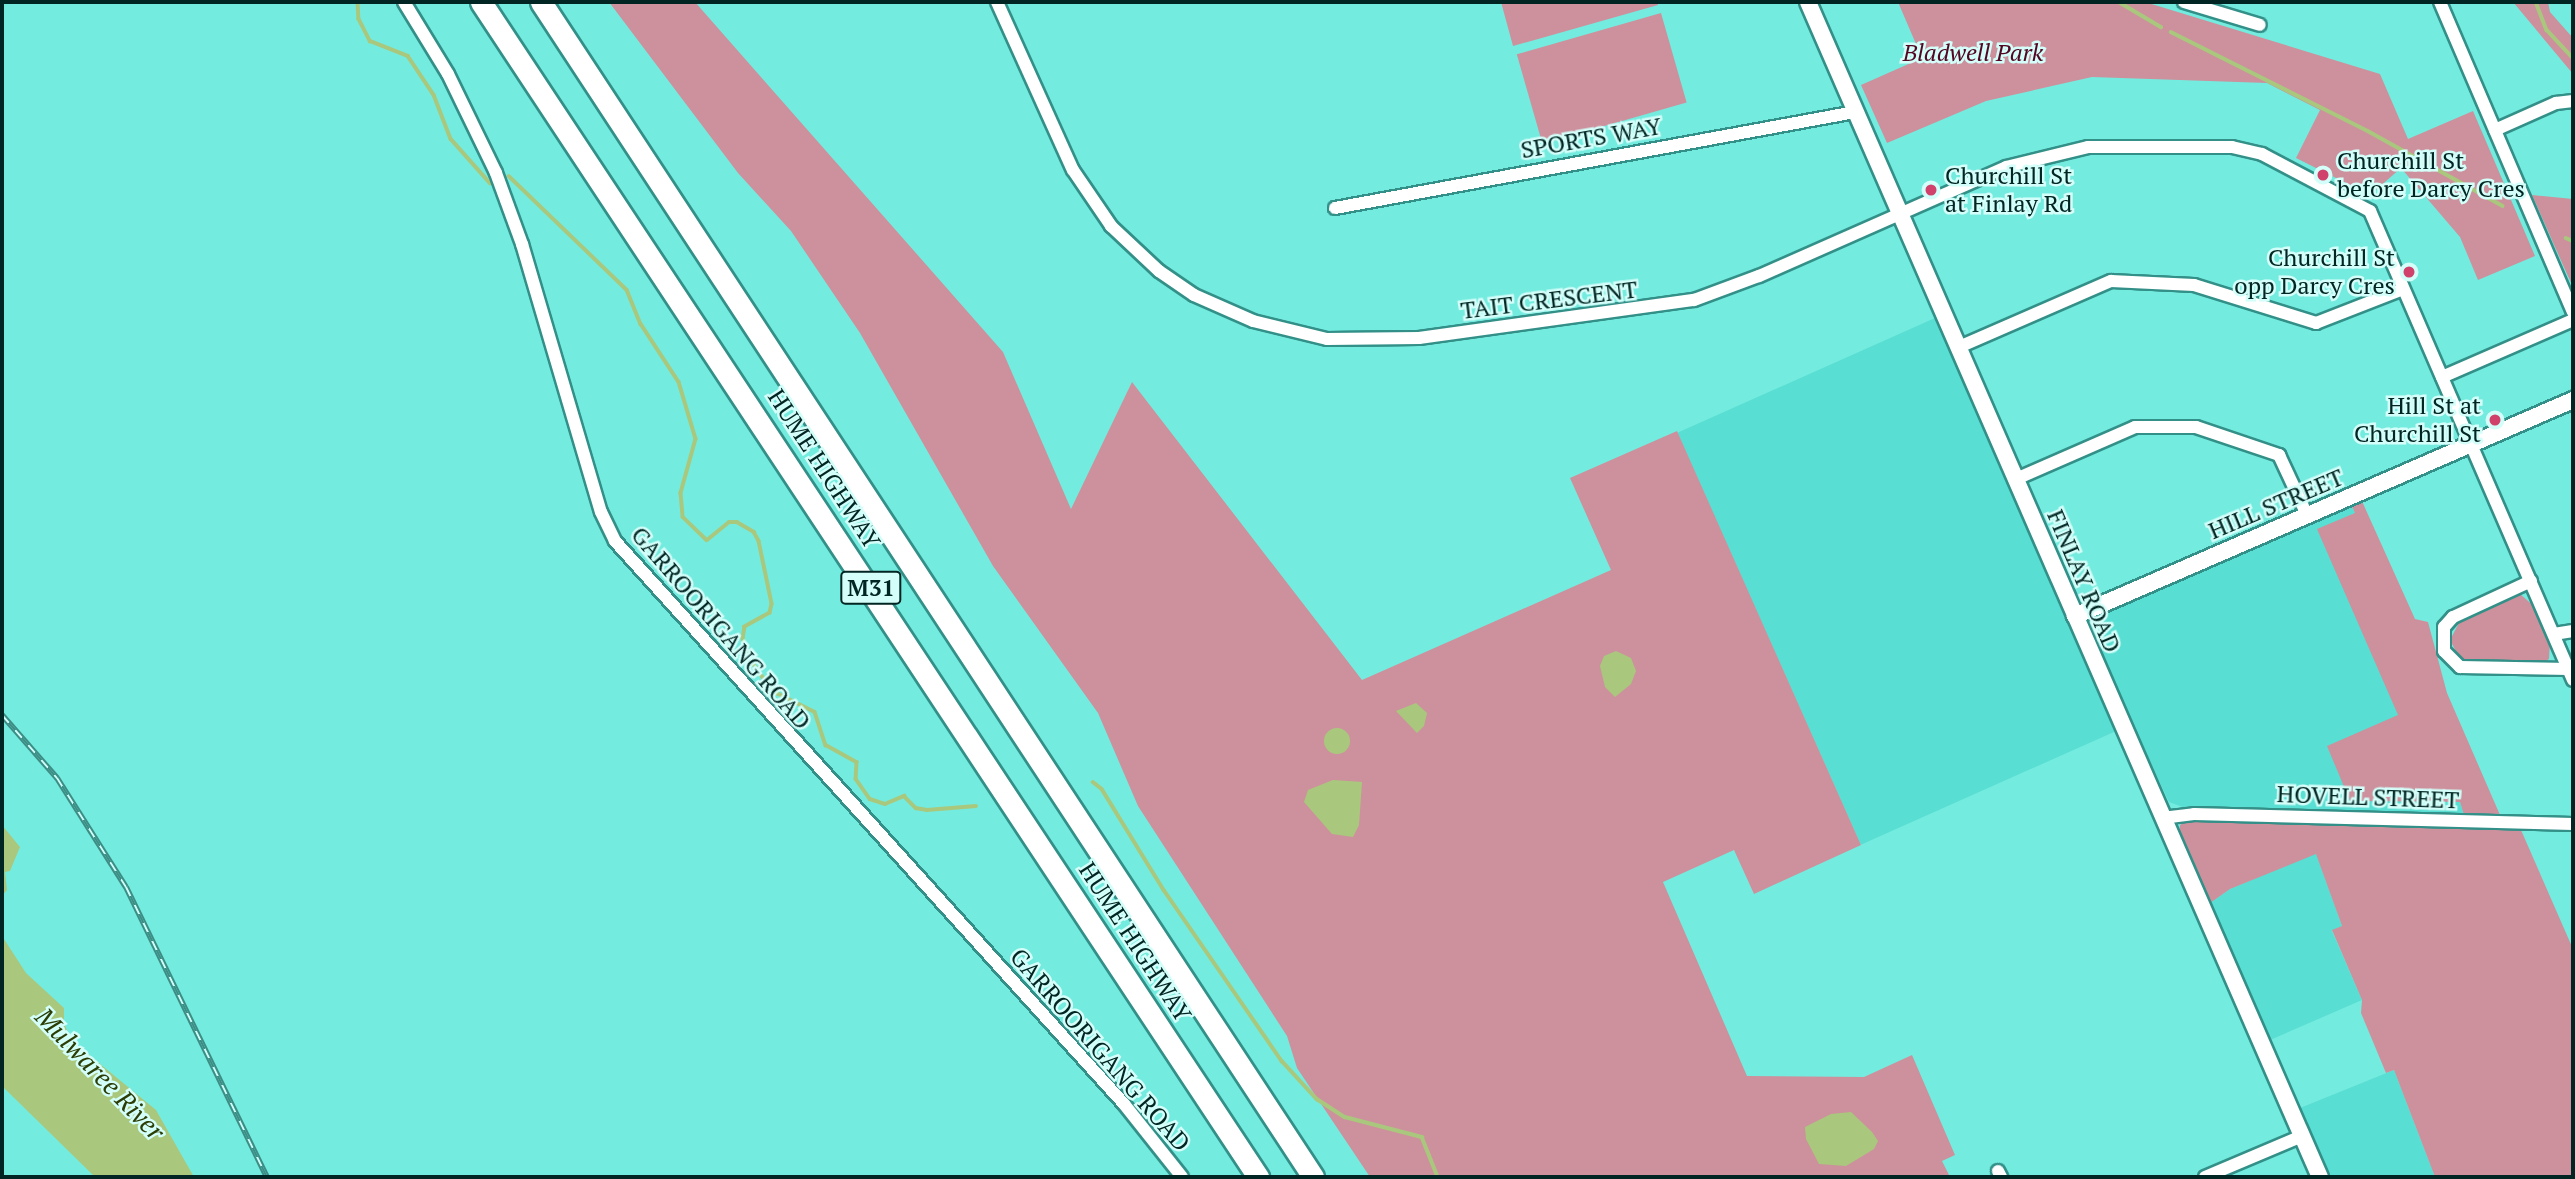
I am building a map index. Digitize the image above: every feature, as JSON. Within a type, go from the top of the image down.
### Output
[{"type":"highway","name":"HUME HIGHWAY","points":[[481,2],[576,139],[1258,1177]]},
{"type":"highway","name":"HUME HIGHWAY","points":[[541,2],[1313,1177]]},
{"type":"street","name":"GARROORIGANG ROAD","points":[[404,2],[448,74],[496,173],[529,267],[601,512],[615,541],[1124,1104],[1182,1177]]},
{"type":"street","name":"TAIT CRESCENT","points":[[997,2],[1056,138],[1090,198],[1135,250],[1194,295],[1229,313],[1303,335],[1367,341],[1419,338],[1694,300],[1759,276],[2006,167],[2088,147],[2249,148],[2364,205],[2571,674]]},
{"type":"street","name":"FINLAY ROAD","points":[[1808,2],[2320,1177]]},
{"type":"street","points":[[2184,2],[2260,25]]},
{"type":"street","points":[[2440,2],[2573,312]]},
{"type":"street","points":[[2495,130],[2573,101]]},
{"type":"street","name":"SPORTS WAY","points":[[1335,208],[1855,112]]},
{"type":"street","points":[[1959,347],[2110,281],[2194,285],[2316,323],[2403,289]]},
{"type":"street","points":[[2442,377],[2573,320]]},
{"type":"street","name":"HILL STREET","points":[[2075,616],[2573,400]]},
{"type":"street","points":[[2016,479],[2135,427],[2196,427],[2279,455],[2307,515]]},
{"type":"street","points":[[2531,581],[2453,617],[2444,627],[2444,651],[2460,667],[2571,674]]},
{"type":"street","points":[[2554,634],[2573,631]]},
{"type":"street","name":"HOVELL STREET","points":[[2162,818],[2194,814],[2573,824]]},
{"type":"street","points":[[2205,1177],[2302,1136]]},
{"type":"shaded area","points":[[1935,318],[2118,730],[1861,845],[1677,433]]},
{"type":"shaded area","points":[[2351,504],[2401,611],[2464,815],[2183,807],[2169,802],[2090,632],[2092,618]]},
{"type":"shaded area","points":[[2316,853],[2342,926],[2332,931],[2362,1000],[2270,1040],[2210,903],[2230,889]]},
{"type":"shaded area","points":[[2394,1070],[2435,1177],[2330,1177],[2300,1108]]},
{"type":"green space","points":[[609,2],[695,2],[1003,352],[1071,509],[1132,382],[1362,680],[1611,570],[1570,478],[1677,431],[1861,845],[1754,894],[1734,850],[1663,882],[1747,1076],[1864,1077],[1912,1055],[1955,1155],[1942,1161],[1950,1177],[1370,1177],[1297,1068],[1287,1036],[1138,806],[1098,713],[993,566],[860,333],[791,231],[738,173]]},
{"type":"green space","points":[[1501,2],[1657,2],[1658,5],[1513,46]]},
{"type":"green space","name":"Bladwell Park","points":[[1898,2],[2145,2],[2380,74],[2408,139],[2473,111],[2535,256],[2478,280],[2460,237],[2401,168],[2370,195],[2296,158],[2320,110],[2267,83],[2092,77],[1986,101],[1887,143],[1861,85],[1922,58]]},
{"type":"green space","points":[[2513,2],[2548,2],[2550,12],[2573,38],[2573,74]]},
{"type":"green space","points":[[1661,13],[1687,102],[1542,144],[1517,54]]},
{"type":"green space","points":[[2532,195],[2573,199],[2573,287],[2563,265]]},
{"type":"green space","points":[[2361,499],[2415,619],[2428,622],[2447,693],[2500,815],[2464,815],[2460,802],[2350,801],[2327,746],[2398,715],[2317,529],[2355,513],[2351,504]]},
{"type":"green space","points":[[2520,594],[2535,607],[2550,641],[2549,659],[2541,664],[2470,662],[2459,657],[2450,640],[2460,621]]},
{"type":"green space","points":[[2189,819],[2521,830],[2573,949],[2573,1177],[2435,1177],[2394,1070],[2386,1073],[2361,1013],[2362,1000],[2332,930],[2342,926],[2316,854],[2230,889],[2210,903],[2179,838],[2180,825]]},
{"type":"water","points":[[1616,651],[1631,658],[1636,671],[1631,684],[1615,697],[1605,687],[1600,666],[1604,656]]},
{"type":"water","points":[[1416,703],[1427,713],[1424,726],[1417,733],[1396,711]]},
{"type":"water","points":[[1337,728],[1346,732],[1350,741],[1346,750],[1337,754],[1328,750],[1324,741],[1328,732]]},
{"type":"water","points":[[1333,780],[1362,782],[1359,825],[1353,837],[1332,834],[1304,802],[1308,790]]},
{"type":"water","points":[[2,825],[20,847],[10,871],[5,872],[7,890],[2,896]]},
{"type":"water","name":"Mulwaree River","points":[[2,936],[26,973],[64,1008],[64,1023],[71,1040],[156,1110],[194,1177],[95,1177],[2,1086]]},
{"type":"water","points":[[1851,1112],[1878,1141],[1874,1149],[1846,1166],[1819,1164],[1806,1139],[1805,1127],[1831,1114]]},
{"type":"waterway","points":[[358,2],[359,19],[370,41],[408,56],[434,95],[451,139],[490,183]]},
{"type":"waterway","points":[[2119,2],[2161,27]]},
{"type":"waterway","points":[[2536,2],[2547,30],[2573,58]]},
{"type":"waterway","points":[[2171,32],[2368,131],[2503,206]]},
{"type":"waterway","points":[[509,176],[627,290],[641,324],[679,382],[696,439],[681,493],[683,517],[707,540],[729,522],[737,522],[754,532],[759,541],[772,604],[770,613],[745,627],[743,638],[748,656],[766,682],[777,693],[815,712],[826,745],[857,762],[856,779],[870,799],[885,804],[904,796],[916,808],[927,810],[976,806]]},
{"type":"waterway","points":[[2566,238],[2573,241]]},
{"type":"waterway","points":[[1093,782],[1102,789],[1164,890],[1282,1061],[1317,1099],[1345,1117],[1422,1137],[1438,1177]]},
{"type":"railway","points":[[2,715],[57,778],[126,887],[267,1177]]},
{"type":"place","name":"Churchill St before Darcy Cres","points":[[2323,175]]},
{"type":"place","name":"Churchill St at Finlay Rd","points":[[1931,190]]},
{"type":"place","name":"Churchill St opp Darcy Cres","points":[[2409,272]]},
{"type":"place","name":"Hill St at Churchill St","points":[[2495,420]]}]
